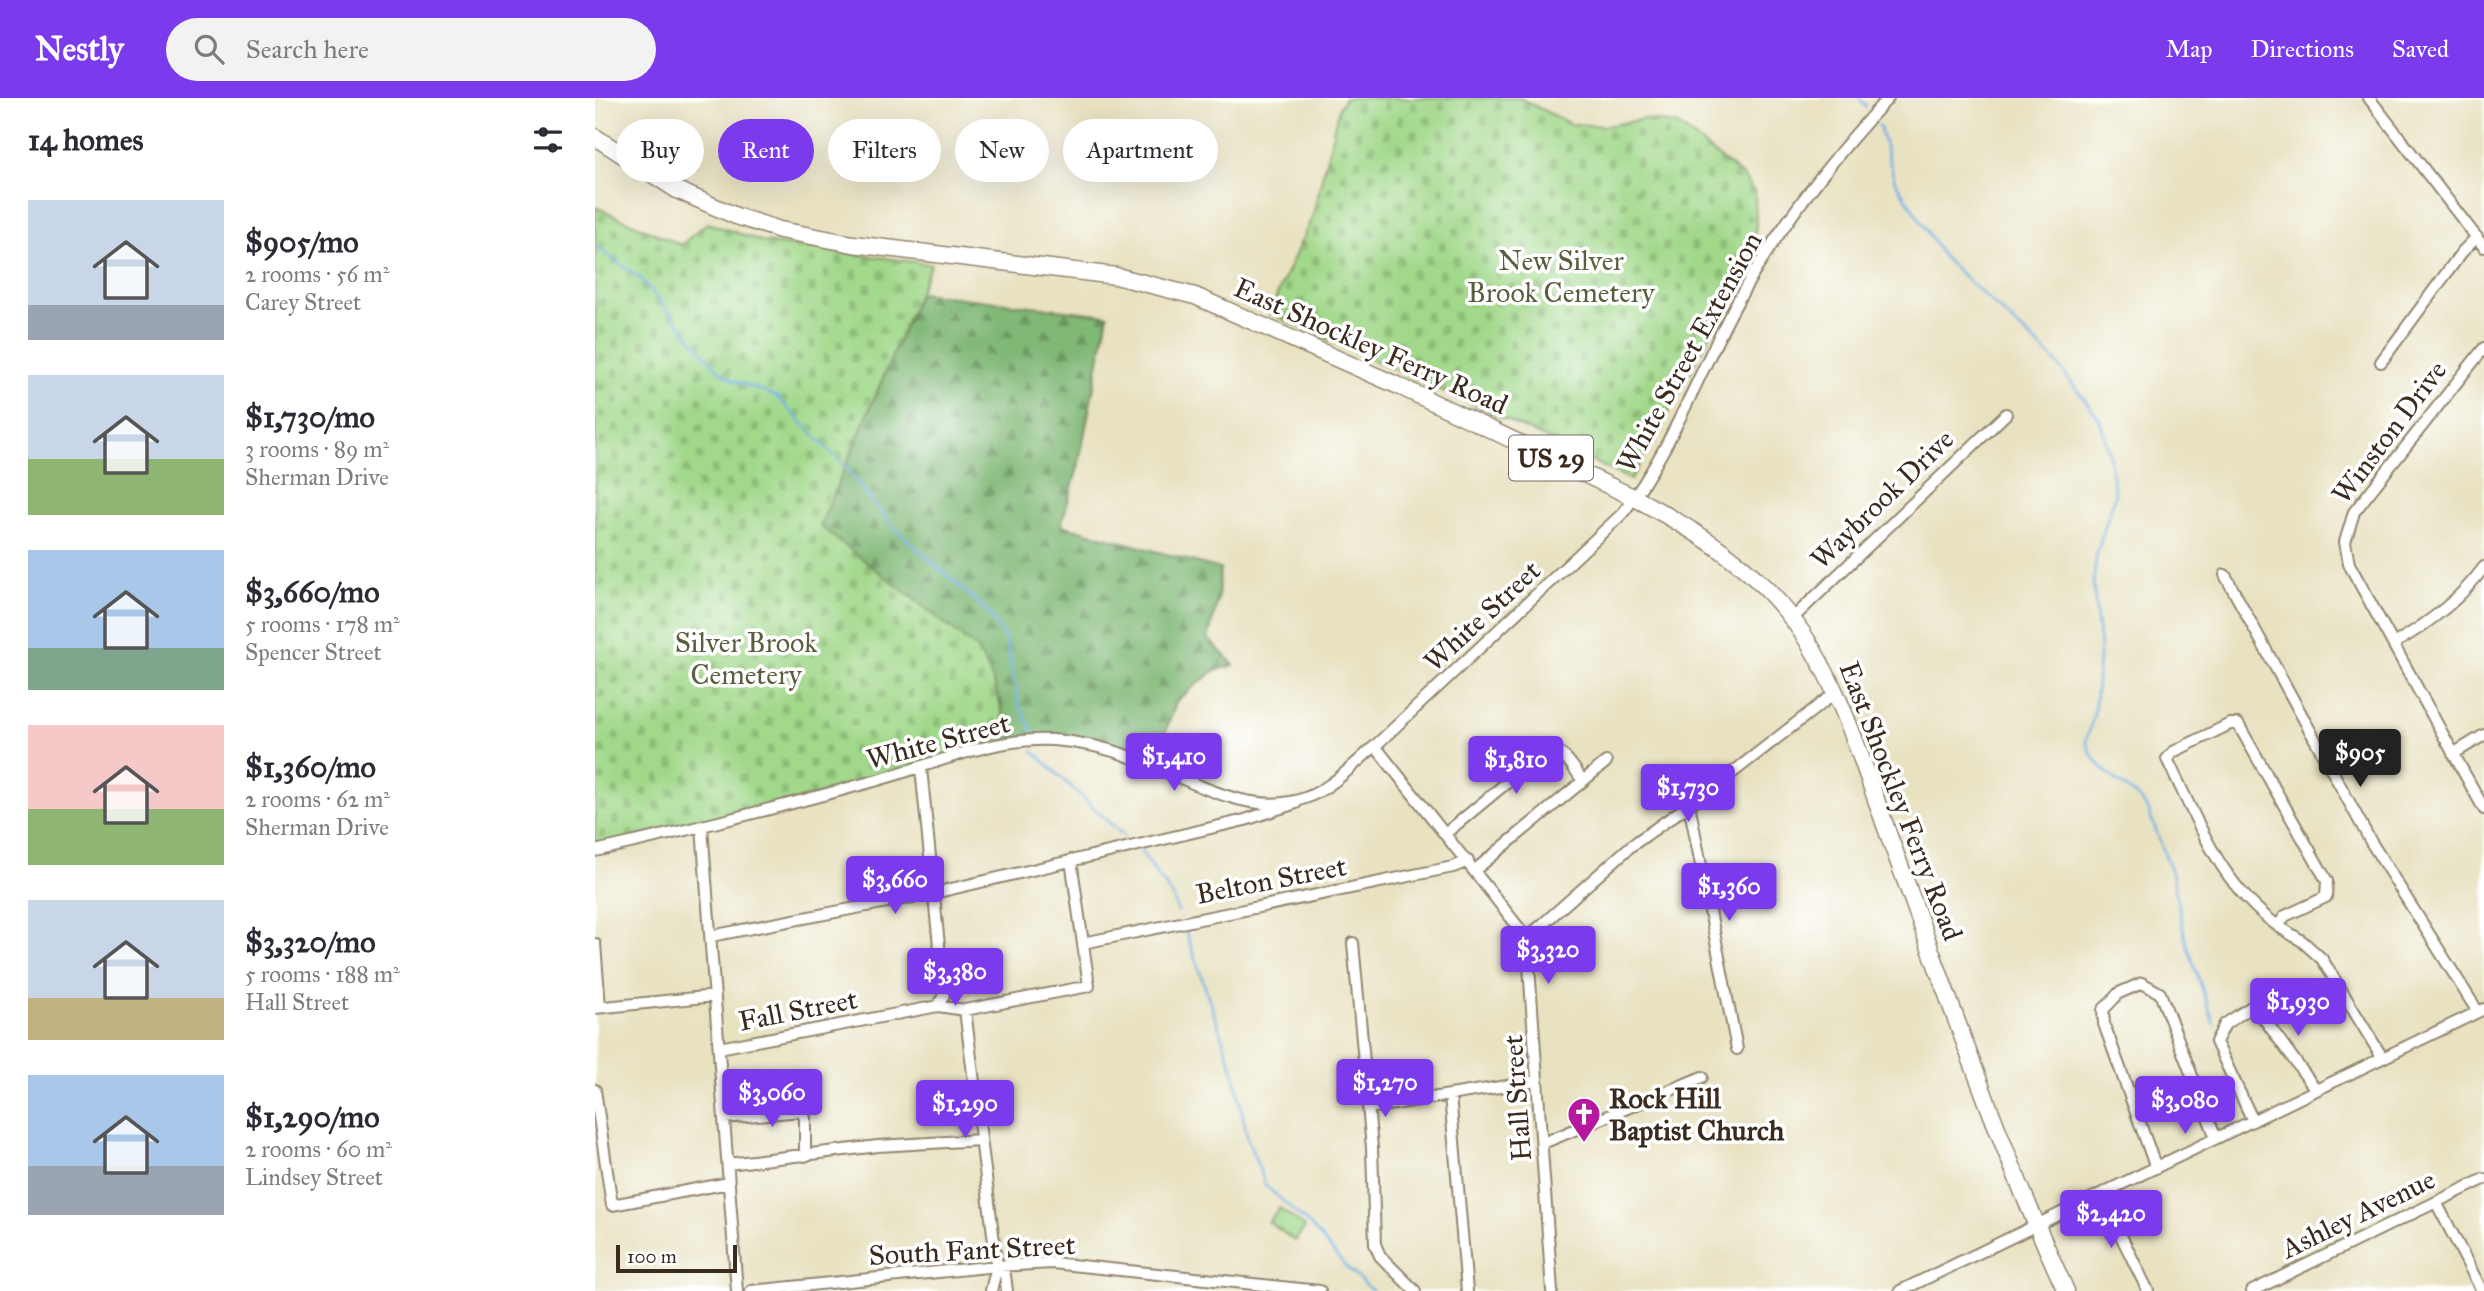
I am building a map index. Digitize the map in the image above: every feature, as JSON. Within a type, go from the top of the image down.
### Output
[{"type":"highway","name":"East Shockley Ferry Road","points":[[595,136],[677,190],[736,216],[780,230],[853,244],[1106,274],[1195,296],[1424,398],[1635,498],[1679,521],[1728,554],[1758,579],[1792,619],[1812,649],[1835,693],[2036,1226],[2066,1291]]},
{"type":"street","name":"White Street Extension","points":[[1635,498],[1752,277],[1809,192],[1888,98]]},
{"type":"street","points":[[2369,98],[2480,242],[2462,252],[2381,362]]},
{"type":"street","name":"Winston Drive","points":[[2484,348],[2354,512],[2346,531],[2350,564],[2484,809]]},
{"type":"street","name":"Waybrook Drive","points":[[1792,619],[2006,414]]},
{"type":"street","name":"White Street","points":[[595,851],[702,828],[921,768],[983,748],[1035,740],[1064,741],[1113,751],[1224,795],[1271,803],[1304,798],[1339,778],[1375,746],[1591,546],[1635,498]]},
{"type":"street","points":[[2393,644],[2425,626],[2455,600],[2484,567]]},
{"type":"street","points":[[1906,1290],[2481,1010],[2371,842],[2225,575]]},
{"type":"street","points":[[1375,746],[1527,938],[1631,846],[1835,693]]},
{"type":"street","points":[[2278,926],[2285,916],[2326,897],[2327,881],[2238,724],[2230,724],[2172,752],[2167,759],[2229,881],[2261,914],[2278,926],[2302,941],[2322,959],[2382,1057]]},
{"type":"street","points":[[2453,754],[2484,735]]},
{"type":"street","points":[[1446,833],[1545,751],[1553,749],[1561,753],[1583,781]]},
{"type":"street","points":[[1475,870],[1606,762]]},
{"type":"street","points":[[921,768],[944,995],[938,1006]]},
{"type":"street","points":[[711,936],[934,893],[1258,817],[1287,808],[1304,798]]},
{"type":"street","points":[[1689,804],[1737,1049]]},
{"type":"street","points":[[702,828],[737,1291]]},
{"type":"street","points":[[1071,860],[1083,943]]},
{"type":"street","name":"Belton Street","points":[[1083,943],[1453,867],[1468,861]]},
{"type":"street","name":"Hall Street","points":[[1527,938],[1552,1291]]},
{"type":"street","name":"Fall Street","points":[[719,1048],[938,1006],[965,1010],[1089,986],[1083,943]]},
{"type":"street","points":[[1353,943],[1369,1108],[1375,1244],[1380,1256],[1415,1291]]},
{"type":"street","points":[[595,944],[597,1007],[715,996]]},
{"type":"street","points":[[2156,1168],[2104,1024],[2103,1010],[2108,1002],[2135,985],[2142,984],[2160,993],[2216,1138]]},
{"type":"street","points":[[2253,1121],[2216,1042],[2225,1024],[2254,1005],[2316,1090]]},
{"type":"street","points":[[965,1010],[996,1266],[991,1291]]},
{"type":"street","points":[[1543,1143],[1702,1077]]},
{"type":"street","points":[[1369,1108],[1537,1081]]},
{"type":"street","points":[[595,1090],[600,1161],[612,1205],[729,1183]]},
{"type":"street","points":[[1450,1095],[1467,1291]]},
{"type":"street","points":[[725,1118],[800,1111],[806,1118],[806,1156]]},
{"type":"street","points":[[728,1164],[878,1146],[981,1140]]},
{"type":"street","name":"Ashley Avenue","points":[[2252,1291],[2484,1179]]},
{"type":"street","points":[[2101,1195],[2148,1291]]},
{"type":"street","points":[[2436,1202],[2482,1291]]},
{"type":"street","name":"South Fant Street","points":[[751,1291],[996,1266],[1052,1263],[1319,1291]]},
{"type":"street","points":[[996,1266],[1005,1275],[1007,1291]]},
{"type":"street","points":[[874,1278],[874,1291]]},
{"type":"green space","name":"New Silver Brook Cemetery","points":[[1345,98],[1520,98],[1570,124],[1607,126],[1644,119],[1678,125],[1743,176],[1755,193],[1756,224],[1752,259],[1631,480],[1526,429],[1269,313],[1313,215],[1339,108]]},
{"type":"green space","name":"Silver Brook Cemetery","points":[[595,207],[681,245],[707,223],[764,242],[931,264],[820,526],[976,648],[997,691],[1006,739],[796,801],[595,847]]},
{"type":"green space","points":[[919,293],[1108,315],[1078,467],[1061,525],[1220,569],[1218,599],[1208,639],[1234,665],[1214,671],[1177,700],[1156,757],[1119,745],[1082,738],[1045,736],[1006,739],[1001,700],[820,526]]},
{"type":"green space","points":[[1279,1208],[1305,1227],[1295,1241],[1269,1222]]},
{"type":"waterway","points":[[1859,98],[1866,106]]},
{"type":"waterway","points":[[1879,125],[1895,181],[1944,258],[2054,360],[2099,418],[2108,447],[2115,495],[2097,553],[2093,583],[2100,647],[2094,714],[2086,741],[2091,754],[2106,772],[2141,800],[2149,812],[2172,873],[2185,938],[2214,1024]]},
{"type":"waterway","points":[[595,246],[640,278],[719,371],[733,380],[776,396],[851,473],[865,494],[900,533],[987,611],[1006,640],[1019,706],[1033,731]]},
{"type":"waterway","points":[[1033,751],[1125,837]]},
{"type":"waterway","points":[[1140,850],[1173,897],[1178,912]]},
{"type":"waterway","points":[[1185,929],[1234,1072],[1248,1140],[1266,1186],[1311,1226],[1346,1267],[1373,1291]]},
{"type":"place","name":"Rock Hill Baptist Church","points":[[1584,1144]]}]
